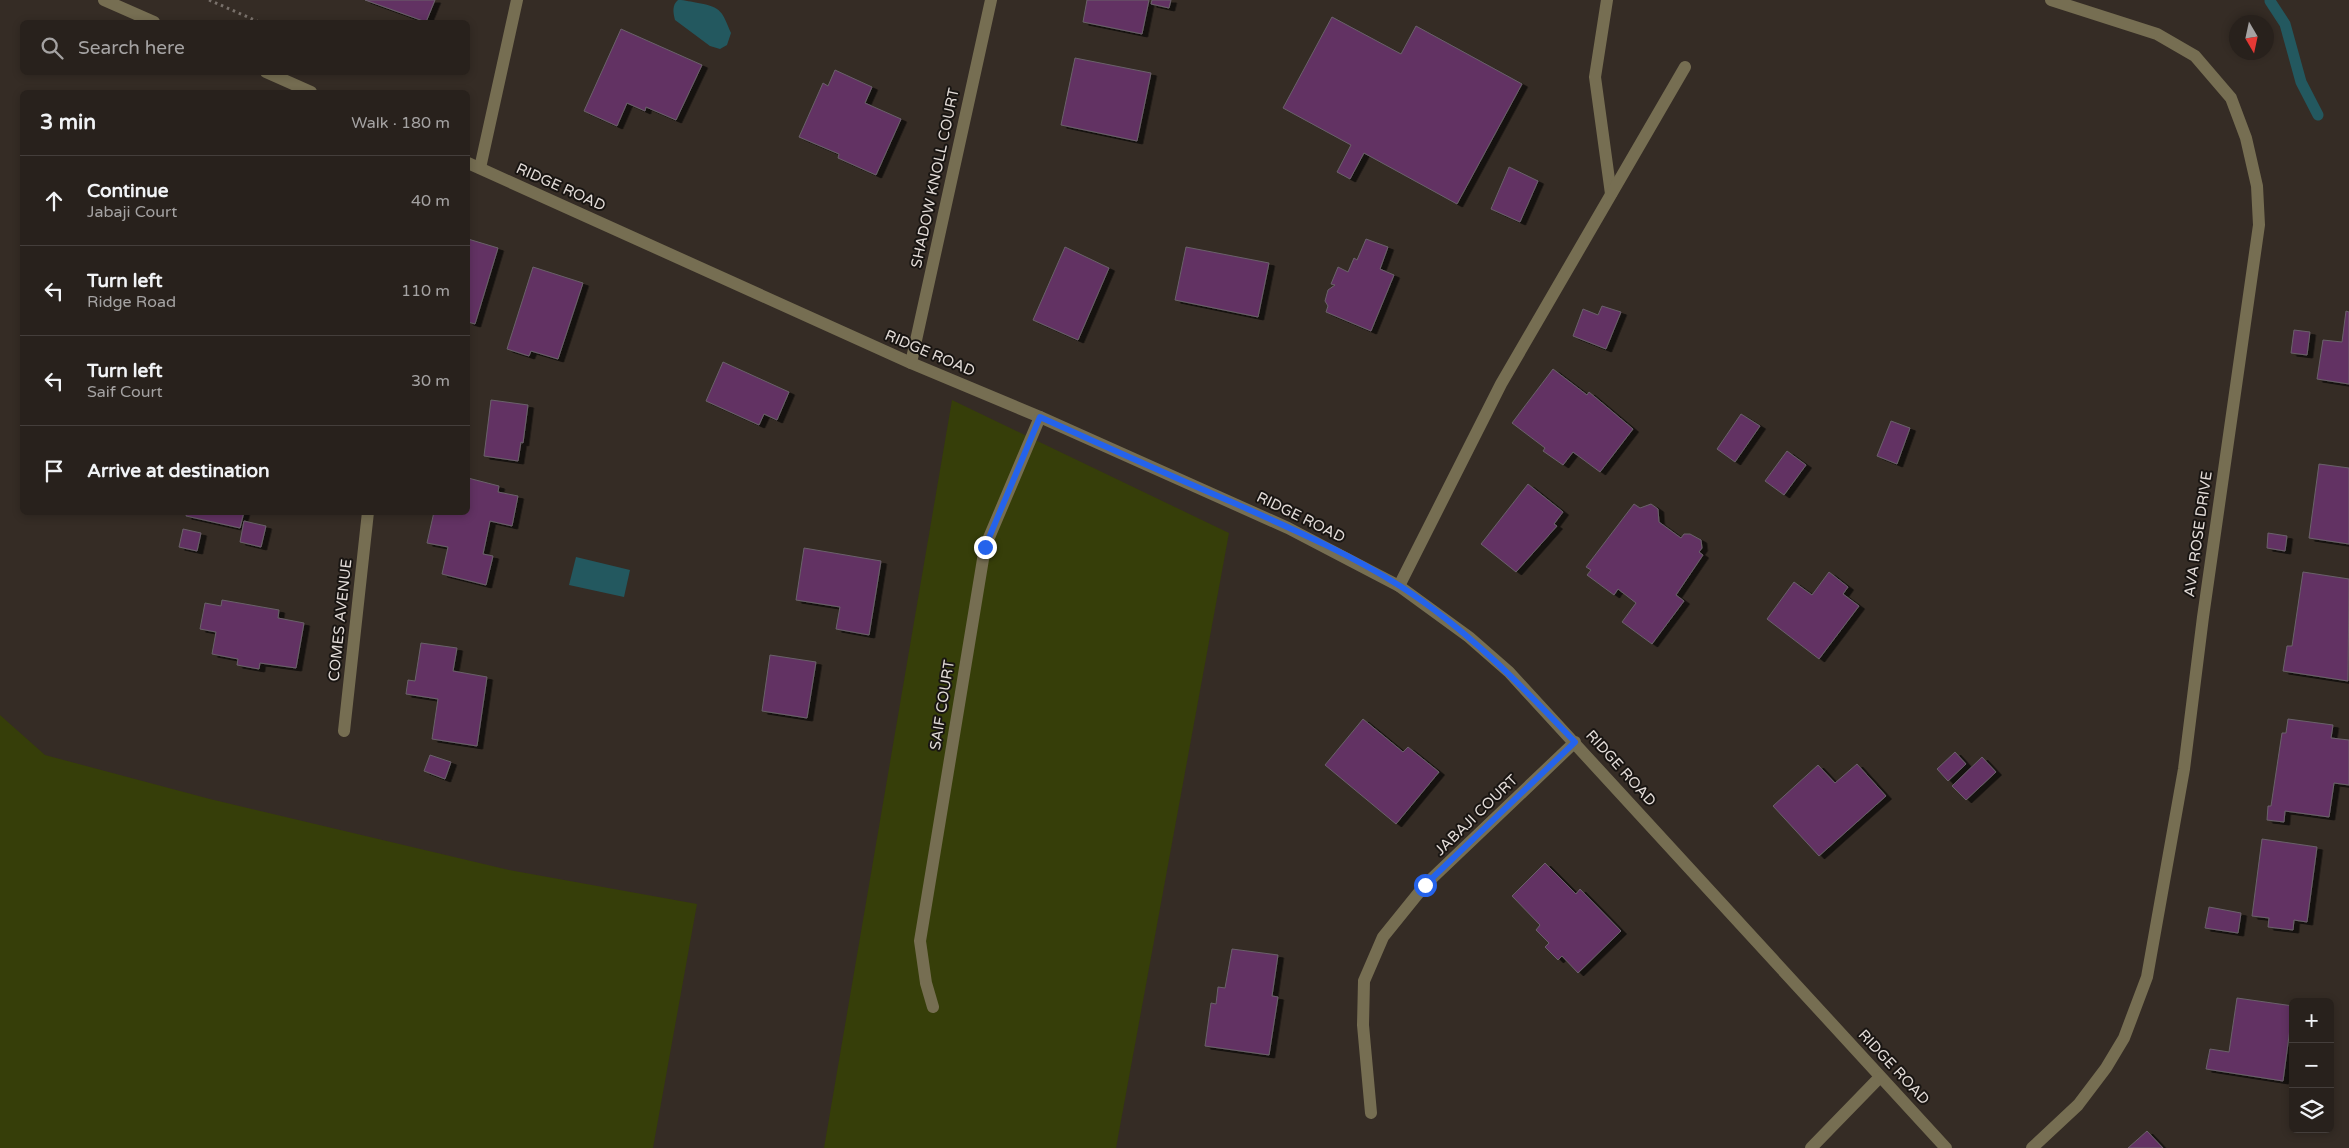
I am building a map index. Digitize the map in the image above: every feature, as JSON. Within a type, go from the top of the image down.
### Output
[{"type":"street","points":[[104,0],[149,20]]},
{"type":"street","points":[[480,168],[517,0]]},
{"type":"street","name":"SHADOW KNOLL COURT","points":[[911,363],[991,0]]},
{"type":"street","points":[[1607,0],[1595,77],[1611,194]]},
{"type":"street","name":"AVA ROSE DRIVE","points":[[2032,1148],[2078,1105],[2106,1068],[2124,1038],[2147,977],[2184,769],[2203,617],[2259,225],[2257,186],[2246,138],[2231,98],[2195,56],[2157,34],[2051,0]]},
{"type":"street","points":[[1399,586],[1501,384],[1685,67]]},
{"type":"street","points":[[273,75],[306,90]]},
{"type":"street","name":"RIDGE ROAD","points":[[470,164],[911,363],[1040,417],[1288,528],[1399,586],[1469,637],[1502,666],[1575,742],[1946,1148]]},
{"type":"street","name":"SAIF COURT","points":[[934,1007],[926,983],[920,941],[985,547],[1040,417]]},
{"type":"street","name":"COMES AVENUE","points":[[344,731],[368,515]]},
{"type":"street","name":"JABAJI COURT","points":[[1370,1113],[1362,1025],[1364,981],[1383,937],[1425,885],[1575,742]]},
{"type":"street","points":[[1812,1148],[1880,1077]]},
{"type":"path","points":[[208,0],[254,20]]},
{"type":"green space","points":[[952,400],[1229,533],[1116,1148],[824,1148]]},
{"type":"green space","points":[[0,715],[45,755],[210,799],[509,870],[697,904],[653,1148],[0,1148]]},
{"type":"water","points":[[678,0],[712,6],[717,9],[723,15],[731,33],[727,45],[720,49],[710,46],[675,20],[674,9]]},
{"type":"water","points":[[576,557],[630,570],[624,597],[569,585]]},
{"type":"building","points":[[365,0],[435,0],[427,20],[420,20]]},
{"type":"building","points":[[1087,0],[1149,0],[1142,34],[1083,22]]},
{"type":"building","points":[[1152,0],[1171,0],[1169,8],[1151,4]]},
{"type":"building","points":[[1332,17],[1401,54],[1416,26],[1522,84],[1457,204],[1364,153],[1350,179],[1337,172],[1351,145],[1283,108]]},
{"type":"building","points":[[621,29],[702,65],[676,120],[646,107],[645,111],[627,103],[617,126],[584,111]]},
{"type":"building","points":[[1075,58],[1151,73],[1137,141],[1061,125]]},
{"type":"building","points":[[835,70],[872,87],[865,103],[901,119],[876,175],[838,158],[839,154],[799,137],[823,83],[828,86]]},
{"type":"building","points":[[1509,167],[1538,181],[1520,222],[1491,209]]},
{"type":"building","points":[[1366,239],[1388,247],[1380,269],[1394,275],[1371,331],[1326,312],[1328,306],[1325,301],[1328,290],[1335,285],[1331,284],[1338,267],[1348,272],[1354,258],[1357,260]]},
{"type":"building","points":[[470,240],[498,248],[475,324],[470,323]]},
{"type":"building","points":[[1065,247],[1109,268],[1078,340],[1033,320]]},
{"type":"building","points":[[1186,247],[1269,263],[1258,317],[1175,300]]},
{"type":"building","points":[[533,267],[583,283],[558,359],[531,351],[529,356],[507,349]]},
{"type":"building","points":[[1602,306],[1621,312],[1606,349],[1573,336],[1583,309],[1598,315]]},
{"type":"building","points":[[2346,311],[2349,312],[2349,384],[2317,379],[2323,340],[2342,342]]},
{"type":"building","points":[[2294,330],[2310,332],[2307,355],[2291,353]]},
{"type":"building","points":[[723,362],[789,392],[777,420],[764,414],[759,425],[706,401]]},
{"type":"building","points":[[1553,369],[1587,395],[1589,392],[1633,429],[1600,472],[1573,452],[1563,465],[1543,451],[1545,448],[1512,423]]},
{"type":"building","points":[[491,400],[528,405],[523,443],[521,442],[518,461],[484,456]]},
{"type":"building","points":[[1741,414],[1760,426],[1735,462],[1717,449]]},
{"type":"building","points":[[1891,421],[1910,428],[1897,464],[1877,456]]},
{"type":"building","points":[[1787,451],[1806,465],[1784,495],[1765,481]]},
{"type":"building","points":[[2319,464],[2349,468],[2349,544],[2309,538]]},
{"type":"building","points":[[470,479],[499,486],[498,492],[518,496],[512,526],[490,521],[483,554],[493,556],[486,585],[442,574],[448,547],[427,543],[433,515],[470,515]]},
{"type":"building","points":[[1528,484],[1563,512],[1554,524],[1557,526],[1516,572],[1481,544]]},
{"type":"building","points":[[1634,504],[1640,508],[1651,504],[1658,509],[1659,522],[1681,538],[1684,534],[1690,534],[1701,540],[1702,548],[1699,552],[1703,555],[1676,595],[1684,601],[1652,644],[1622,622],[1636,603],[1618,589],[1614,595],[1587,575],[1591,570],[1586,567]]},
{"type":"building","points":[[186,515],[243,515],[240,528]]},
{"type":"building","points":[[244,521],[266,526],[261,547],[240,542]]},
{"type":"building","points":[[183,529],[201,533],[197,551],[179,547]]},
{"type":"building","points":[[2268,533],[2287,536],[2285,551],[2267,548]]},
{"type":"building","points":[[804,548],[881,561],[869,635],[836,629],[840,607],[796,600]]},
{"type":"building","points":[[1829,572],[1848,587],[1843,594],[1859,606],[1819,659],[1767,619],[1794,582],[1812,595]]},
{"type":"building","points":[[2303,572],[2349,579],[2348,681],[2283,671],[2287,646],[2292,646]]},
{"type":"building","points":[[222,600],[279,610],[278,618],[304,623],[296,668],[260,663],[259,669],[237,665],[238,659],[212,654],[216,632],[200,629],[205,603],[221,606]]},
{"type":"building","points":[[421,643],[457,648],[453,671],[487,677],[477,746],[432,739],[438,699],[406,694],[408,680],[415,681]]},
{"type":"building","points":[[770,655],[816,662],[807,718],[762,711]]},
{"type":"building","points":[[1363,719],[1403,752],[1408,747],[1439,772],[1396,824],[1325,765]]},
{"type":"building","points":[[2288,719],[2333,725],[2331,738],[2349,740],[2349,785],[2334,783],[2329,817],[2285,811],[2284,822],[2267,820],[2268,806],[2271,806],[2282,733],[2286,733]]},
{"type":"building","points":[[1955,752],[1966,764],[1948,781],[1937,769]]},
{"type":"building","points":[[430,755],[451,762],[445,779],[424,771]]},
{"type":"building","points":[[1982,757],[1996,772],[1966,800],[1952,786]]},
{"type":"building","points":[[1857,764],[1886,796],[1819,856],[1773,806],[1818,765],[1835,783]]},
{"type":"building","points":[[2262,839],[2317,847],[2307,922],[2294,920],[2293,930],[2268,927],[2269,918],[2252,916]]},
{"type":"building","points":[[1545,863],[1576,894],[1580,889],[1621,931],[1578,973],[1562,956],[1558,960],[1545,947],[1549,943],[1536,930],[1540,925],[1512,896]]},
{"type":"building","points":[[2209,907],[2241,913],[2238,933],[2205,928]]},
{"type":"building","points":[[1232,949],[1278,955],[1272,996],[1278,997],[1269,1055],[1205,1046],[1211,1003],[1216,1004],[1218,987],[1225,988]]},
{"type":"building","points":[[2237,998],[2289,1005],[2289,1036],[2283,1081],[2206,1069],[2210,1049],[2229,1052]]},
{"type":"building","points":[[2147,1131],[2163,1148],[2128,1148]]},
{"type":"waterway","points":[[2270,1],[2285,24],[2301,82],[2318,115]]},
{"type":"route","points":[[985,547],[1040,417],[1338,552],[1399,586],[1469,637],[1509,672],[1575,742],[1425,885]]}]
